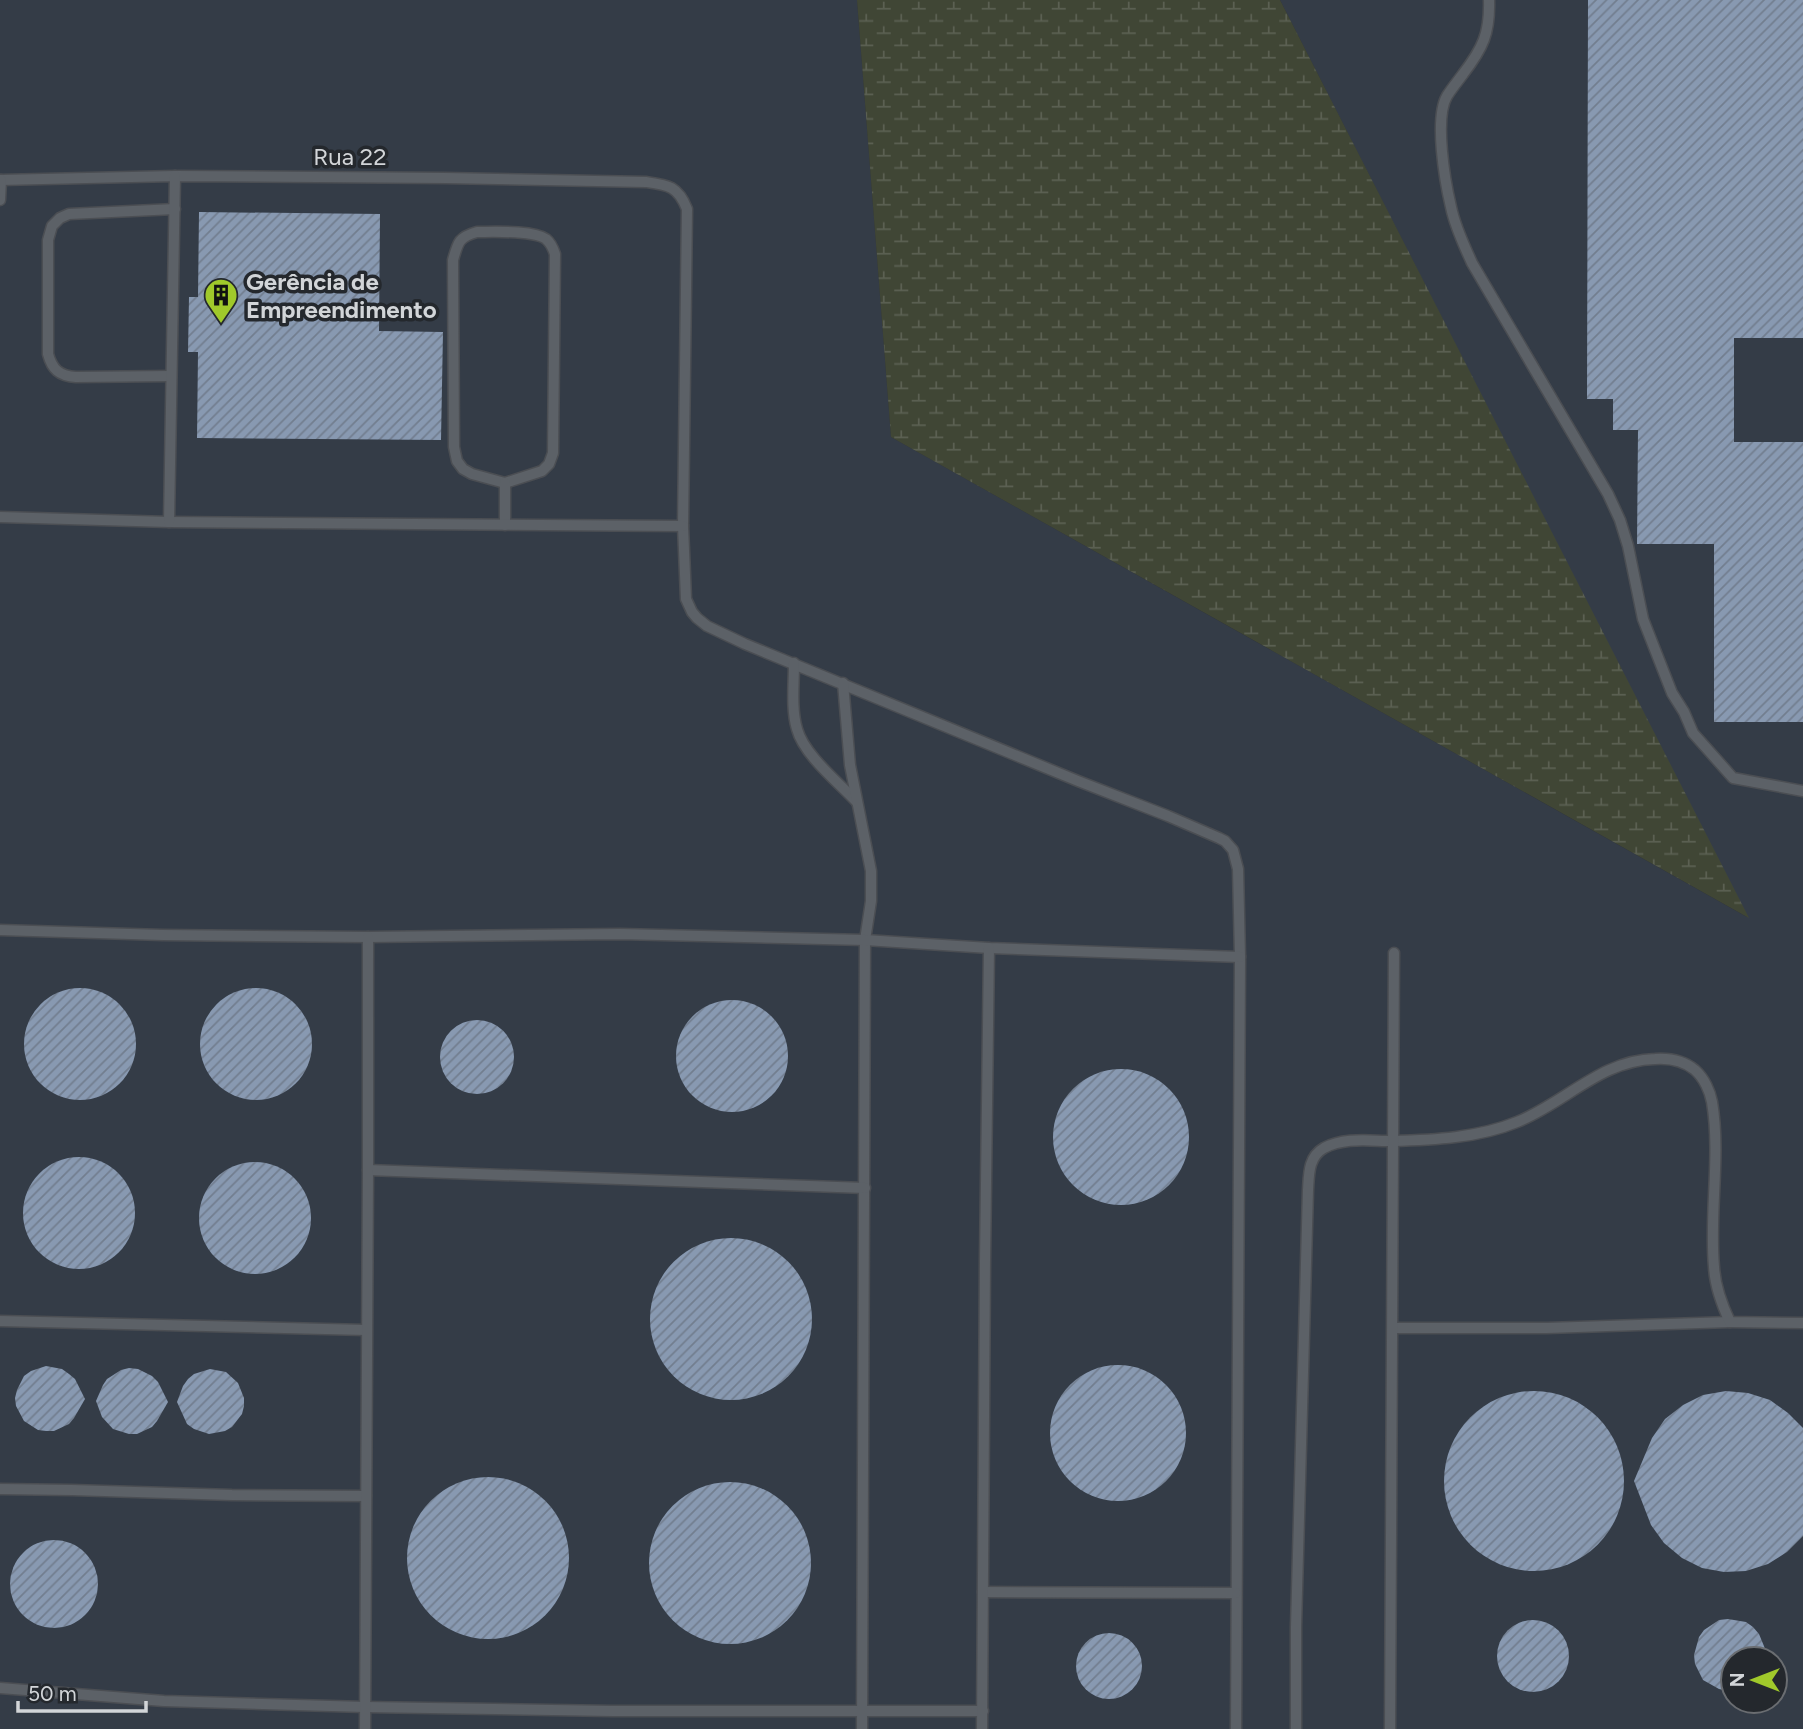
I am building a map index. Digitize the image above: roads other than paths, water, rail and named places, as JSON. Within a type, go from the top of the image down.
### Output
[{"type":"lane","points":[[1489,0],[1490,17],[1483,43],[1446,97],[1442,110],[1446,177],[1457,228],[1472,263],[1608,494],[1628,546],[1643,620],[1672,693],[1693,733],[1734,778],[1803,791]]},
{"type":"lane","points":[[169,522],[175,176]]},
{"type":"lane","name":"Rua 22","points":[[0,180],[175,176],[445,178],[646,182],[675,189],[683,198],[687,209],[682,526]]},
{"type":"lane","points":[[0,180],[0,200]]},
{"type":"lane","points":[[171,376],[76,377],[61,374],[54,369],[48,354],[48,245],[52,226],[69,214],[175,209]]},
{"type":"lane","points":[[477,232],[510,232],[543,237],[548,240],[555,254],[553,453],[549,464],[542,471],[505,483],[463,469],[457,461],[454,447],[453,260],[460,240],[477,232]]},
{"type":"lane","points":[[505,483],[505,525]]},
{"type":"lane","points":[[0,517],[169,522],[682,526],[687,599],[692,612],[707,626],[1225,841],[1233,850],[1238,869],[1240,957],[1236,1729]]},
{"type":"lane","points":[[794,663],[794,707],[798,733],[819,763],[857,801]]},
{"type":"lane","points":[[843,684],[850,765],[871,871],[871,901],[866,940],[862,1729]]},
{"type":"lane","points":[[0,930],[368,937],[620,934],[866,940],[989,948],[1240,957]]},
{"type":"lane","points":[[365,1729],[368,937]]},
{"type":"lane","points":[[982,1729],[989,948]]},
{"type":"lane","points":[[1390,1729],[1394,953]]},
{"type":"lane","points":[[1296,1729],[1306,1243],[1310,1166],[1321,1150],[1346,1141],[1458,1137],[1518,1122],[1614,1066],[1641,1059],[1665,1058],[1684,1064],[1702,1077],[1712,1100],[1715,1144],[1713,1266],[1720,1299],[1730,1322]]},
{"type":"lane","points":[[368,1170],[865,1188]]},
{"type":"lane","points":[[0,1321],[366,1330]]},
{"type":"lane","points":[[1393,1328],[1803,1323]]},
{"type":"lane","points":[[0,1489],[366,1496]]},
{"type":"lane","points":[[983,1592],[1236,1593]]},
{"type":"lane","points":[[0,1688],[164,1701],[365,1707],[612,1711],[983,1711]]},
{"type":"place","name":"Gerência de Empreendimento","points":[[221,325]]}]
